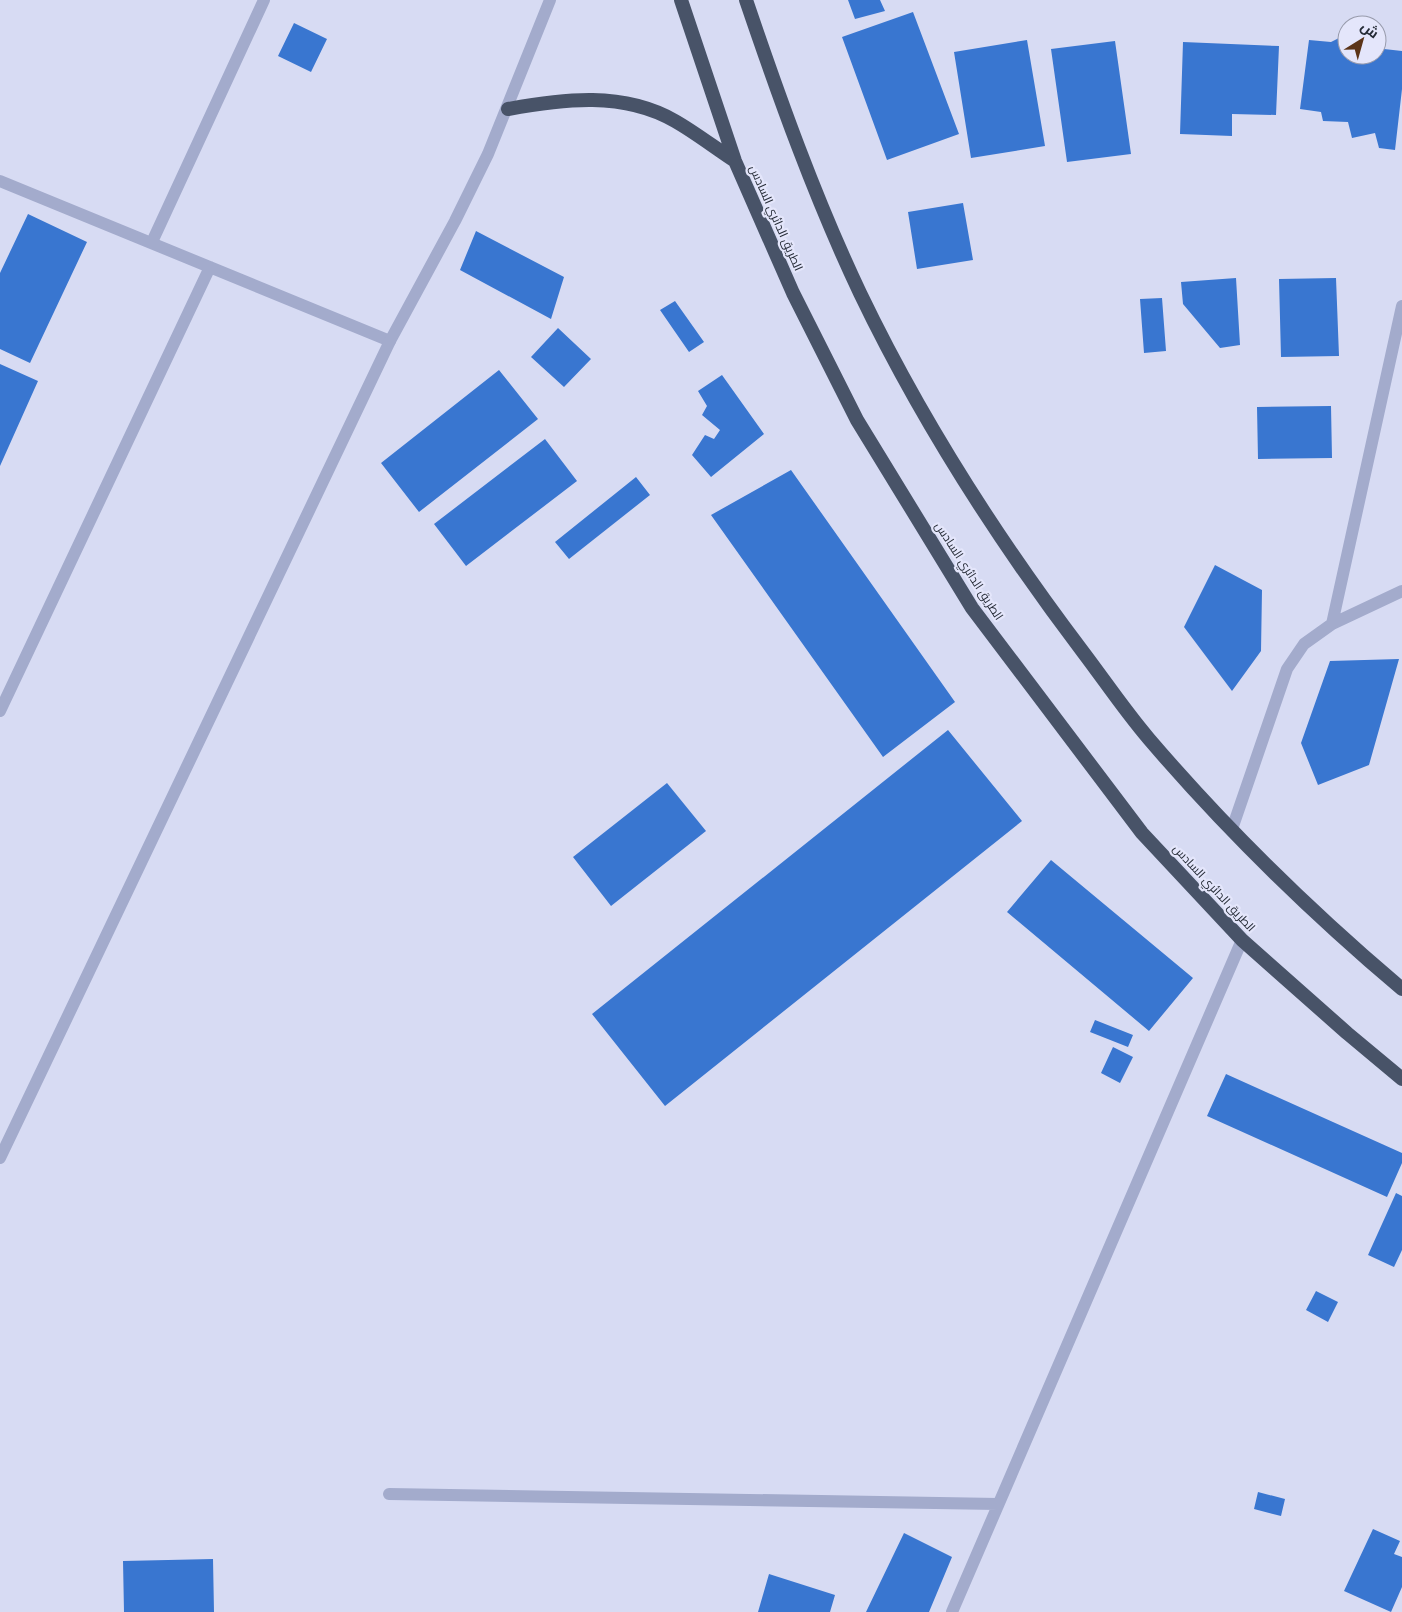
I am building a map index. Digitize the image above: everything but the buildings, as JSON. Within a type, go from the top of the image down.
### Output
[{"type":"highway","name":"الطريق الدائري السادس","points":[[681,0],[735,161],[793,293],[857,420],[972,608],[1142,833],[1242,940],[1346,1034],[1402,1079]]},
{"type":"highway","points":[[746,0],[785,117],[861,294],[931,425],[982,509],[1042,598],[1148,737],[1294,894],[1402,989]]},
{"type":"highway","points":[[508,109],[548,102],[589,99],[634,104],[673,120],[735,161]]},
{"type":"street","points":[[152,242],[264,0]]},
{"type":"street","points":[[0,1158],[390,341],[455,221],[508,109],[524,62],[550,0]]},
{"type":"street","points":[[0,181],[390,341]]},
{"type":"street","points":[[0,711],[210,266]]},
{"type":"street","points":[[1332,624],[1402,306]]},
{"type":"street","points":[[1232,829],[1287,669],[1304,644],[1332,624],[1402,591]]},
{"type":"street","points":[[952,1612],[1242,940]]},
{"type":"street","points":[[389,1494],[998,1504]]}]
